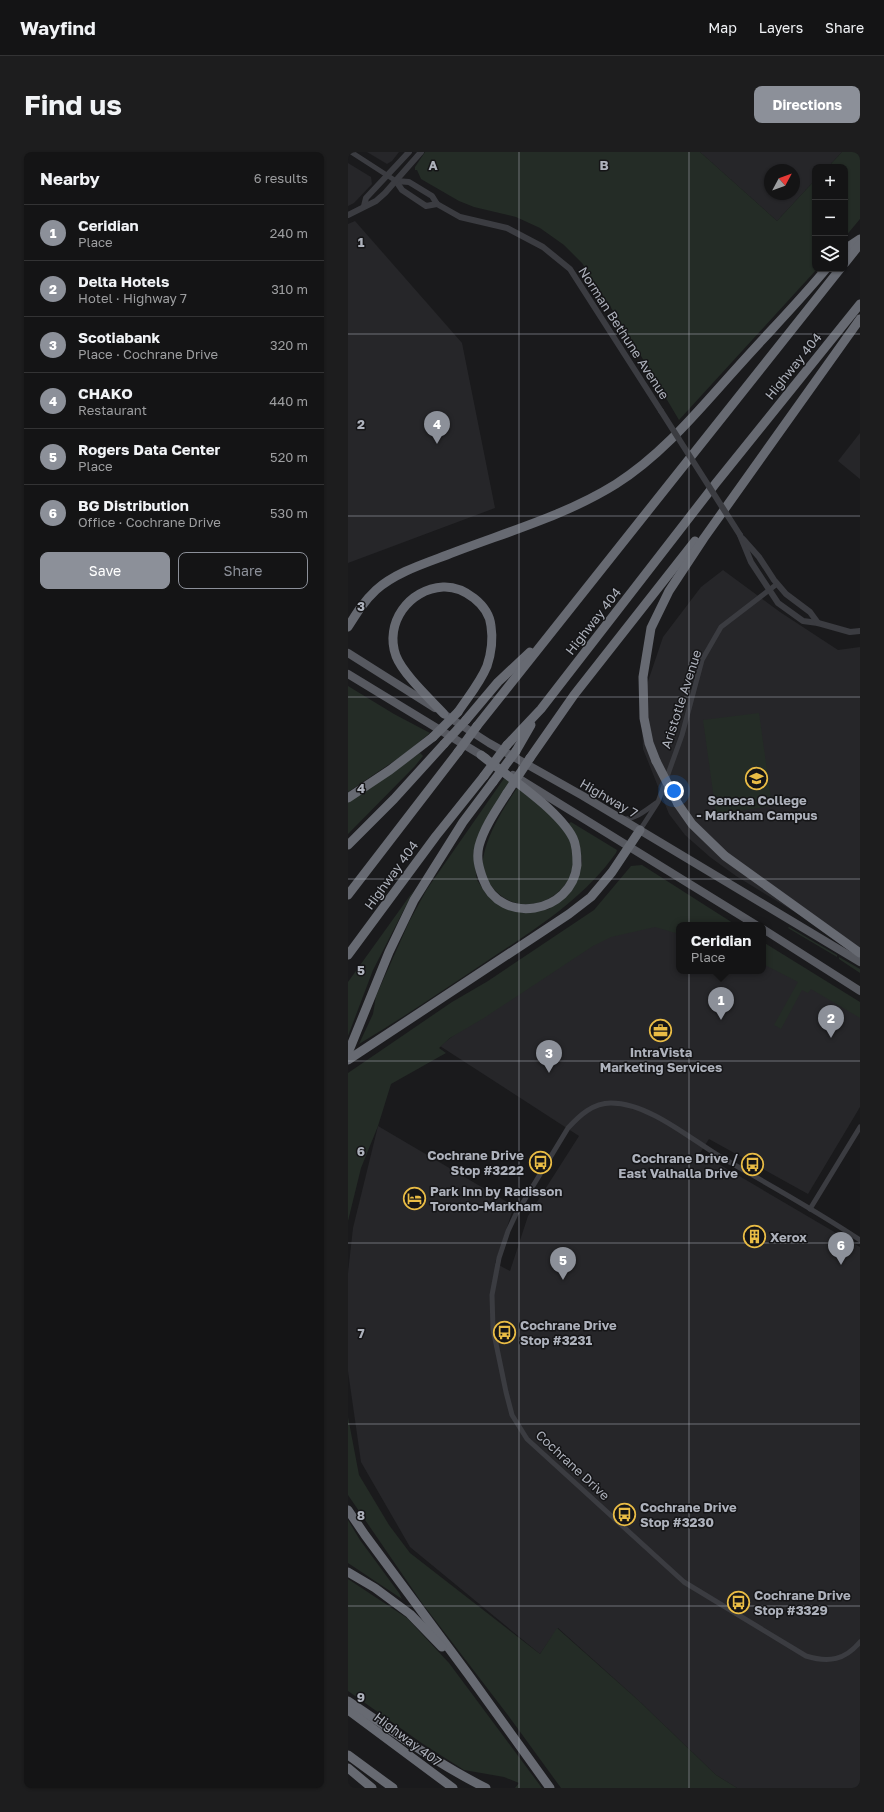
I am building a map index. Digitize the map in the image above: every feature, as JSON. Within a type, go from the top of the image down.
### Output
[{"type":"highway","points":[[848,246],[860,239]]},
{"type":"highway","points":[[848,259],[860,244]]},
{"type":"highway","points":[[348,627],[360,607],[376,590],[390,580],[417,566],[547,517],[591,498],[617,483],[642,465],[671,439],[823,272]]},
{"type":"highway","name":"Highway 404","points":[[348,895],[477,726],[838,272]]},
{"type":"highway","name":"Highway 404","points":[[348,955],[436,836],[508,745],[541,709],[721,477],[860,304]]},
{"type":"highway","points":[[860,319],[745,478],[669,591],[651,628],[643,677],[644,710],[649,743],[656,761],[678,804],[692,824],[725,856],[860,953]]},
{"type":"highway","points":[[481,755],[540,801],[561,821],[574,839],[578,855],[576,873],[569,888],[559,898],[543,907],[527,910],[511,906],[500,901],[490,893],[484,884],[478,866],[479,848],[483,836],[507,793],[530,758],[574,695],[745,478]]},
{"type":"highway","points":[[348,798],[390,770],[433,737],[458,712],[478,685],[487,665],[492,641],[491,625],[484,608],[474,598],[461,590],[445,587],[432,589],[419,594],[411,600],[400,612],[394,626],[392,641],[396,656],[402,668],[444,714]]},
{"type":"highway","points":[[348,845],[394,799],[466,720],[498,682],[551,632]]},
{"type":"highway","points":[[348,1052],[389,952],[414,900],[464,822],[516,751],[541,709]]},
{"type":"highway","points":[[348,1060],[585,901],[612,872],[640,830]]},
{"type":"highway","points":[[348,1510],[550,1788]]},
{"type":"highway","points":[[348,1572],[375,1588],[410,1614],[468,1674]]},
{"type":"highway","points":[[348,1701],[463,1777],[486,1788]]},
{"type":"highway","name":"Highway 407","points":[[348,1710],[453,1788]]},
{"type":"highway","points":[[348,1755],[393,1788]]},
{"type":"highway","points":[[348,1768],[372,1788]]},
{"type":"main road","name":"Highway 7","points":[[348,653],[489,744],[640,830],[860,962]]},
{"type":"main road","points":[[348,674],[751,922]]},
{"type":"main road","points":[[766,931],[860,991]]},
{"type":"street","points":[[351,152],[396,181]]},
{"type":"street","points":[[364,206],[366,198],[408,152]]},
{"type":"street","points":[[348,215],[364,206],[371,205],[396,181],[421,152]]},
{"type":"street","name":"Norman Bethune Avenue","points":[[396,181],[402,190],[426,206],[438,204]]},
{"type":"street","name":"Norman Bethune Avenue","points":[[396,181],[409,182],[432,196],[438,204],[466,220],[507,228],[543,248],[570,269],[740,535],[759,557],[777,584],[786,594],[810,612],[818,623]]},
{"type":"street","name":"Norman Bethune Avenue","points":[[740,535],[751,562],[768,590],[778,603],[803,621],[818,623],[850,632],[860,631]]},
{"type":"street","name":"Aristotle Avenue","points":[[640,830],[658,802],[682,735],[702,660],[721,627],[777,584]]},
{"type":"street","points":[[622,820],[630,819],[658,802]]},
{"type":"street","name":"Cochrane Drive","points":[[860,1240],[653,1115],[636,1107],[624,1104],[600,1104],[590,1108],[568,1128],[516,1214],[508,1231],[500,1258],[492,1295],[493,1329],[511,1411],[527,1438],[668,1569],[698,1591],[806,1656],[816,1659],[837,1659],[854,1648],[860,1642]]},
{"type":"street","points":[[810,1209],[860,1127]]},
{"type":"shaded area","points":[[367,152],[399,152],[392,161],[387,164]]},
{"type":"shaded area","points":[[425,152],[700,152],[777,221],[796,200],[800,200],[800,196],[812,183],[812,272],[814,272],[679,420],[628,334],[582,263],[564,245],[540,228],[516,217],[474,207],[459,201],[421,179],[417,170],[415,170],[415,167]]},
{"type":"shaded area","points":[[700,152],[842,152],[831,164],[812,164],[812,183],[800,196],[800,164],[764,164],[764,200],[796,200],[777,221]]},
{"type":"shaded area","points":[[842,152],[860,152],[860,219],[848,233],[848,164],[831,164]]},
{"type":"shaded area","points":[[348,163],[371,177],[372,184],[354,203],[348,206]]},
{"type":"shaded area","points":[[355,221],[462,343],[495,508],[348,563],[348,224]]},
{"type":"shaded area","points":[[860,433],[860,479],[838,461]]},
{"type":"shaded area","name":"Seneca College - Markham Campus","points":[[723,570],[780,612],[838,650],[860,647],[860,952],[736,876],[710,857],[685,835],[669,814],[643,749],[641,702],[663,637],[701,587]]},
{"type":"shaded area","points":[[348,686],[394,714],[430,733],[403,755],[348,792]]},
{"type":"shaded area","points":[[759,713],[772,806],[716,814],[703,720]]},
{"type":"shaded area","points":[[420,753],[423,756],[415,766],[348,834],[348,802]]},
{"type":"shaded area","points":[[505,777],[511,781],[474,860],[477,880],[486,893],[508,909],[526,913],[549,909],[568,895],[580,873],[582,861],[580,846],[568,824],[571,822],[617,850],[616,853],[588,886],[538,927],[359,1044],[373,1014],[376,996],[409,922],[427,889]]},
{"type":"shaded area","points":[[517,788],[539,805],[561,827],[570,841],[574,859],[570,876],[562,889],[549,898],[534,904],[518,903],[503,897],[490,884],[483,865],[488,840],[501,813]]},
{"type":"shaded area","points":[[642,865],[731,922],[676,922],[676,933],[655,927],[611,937],[593,946],[484,1018],[450,1038],[439,1048],[446,1053],[391,1084],[378,1126],[361,1168],[348,1221],[348,1073],[452,1002],[488,981],[594,910],[631,866]]},
{"type":"shaded area","points":[[414,890],[373,970],[348,1036],[348,982]]},
{"type":"shaded area","points":[[634,922],[676,929],[676,974],[766,974],[766,959],[860,1008],[860,1107],[808,1194],[709,1139],[700,1153],[860,1247],[860,1788],[737,1788],[716,1775],[638,1700],[558,1628],[540,1654],[410,1547],[361,1462],[348,1371],[348,1273],[353,1228],[378,1126],[514,1206],[495,1263],[510,1271],[528,1216],[579,1136],[440,1046],[506,995]]},
{"type":"shaded area","points":[[789,927],[837,955],[837,957],[788,928]]},
{"type":"shaded area","points":[[766,944],[860,1002],[860,1018],[811,989],[808,993],[802,990],[781,1029],[774,1025],[798,982],[766,966]]},
{"type":"shaded area","points":[[839,957],[860,969],[860,973],[839,959]]},
{"type":"shaded area","points":[[348,1417],[359,1475],[389,1525],[410,1553],[540,1654],[557,1628],[638,1700],[716,1775],[737,1788],[561,1788],[507,1714],[422,1603],[348,1495]]},
{"type":"shaded area","points":[[348,1520],[360,1540],[402,1599],[348,1563]]},
{"type":"shaded area","points":[[348,1579],[407,1618],[449,1663],[542,1788],[515,1788],[519,1783],[504,1777],[464,1770],[423,1744],[348,1691]]},
{"type":"place","name":"CHAKO","points":[[437,444]]},
{"type":"place","name":"Seneca College - Markham Campus","points":[[757,778]]},
{"type":"place","name":"Ceridian","points":[[721,1020]]},
{"type":"place","name":"IntraVista Marketing Services","points":[[661,1030]]},
{"type":"place","name":"Delta Hotels","points":[[831,1038]]},
{"type":"place","name":"Scotiabank","points":[[549,1073]]},
{"type":"place","name":"Cochrane Drive Stop #3222","points":[[540,1162]]},
{"type":"place","name":"Cochrane Drive / East Valhalla Drive","points":[[753,1165]]},
{"type":"place","name":"Park Inn by Radisson Toronto-Markham","points":[[415,1198]]},
{"type":"place","name":"Xerox","points":[[755,1237]]},
{"type":"place","name":"BG Distribution","points":[[841,1265]]},
{"type":"place","name":"Rogers Data Center","points":[[563,1280]]},
{"type":"place","name":"Cochrane Drive Stop #3231","points":[[505,1332]]},
{"type":"place","name":"Cochrane Drive Stop #3230","points":[[624,1514]]},
{"type":"place","name":"Cochrane Drive Stop #3329","points":[[738,1602]]}]
